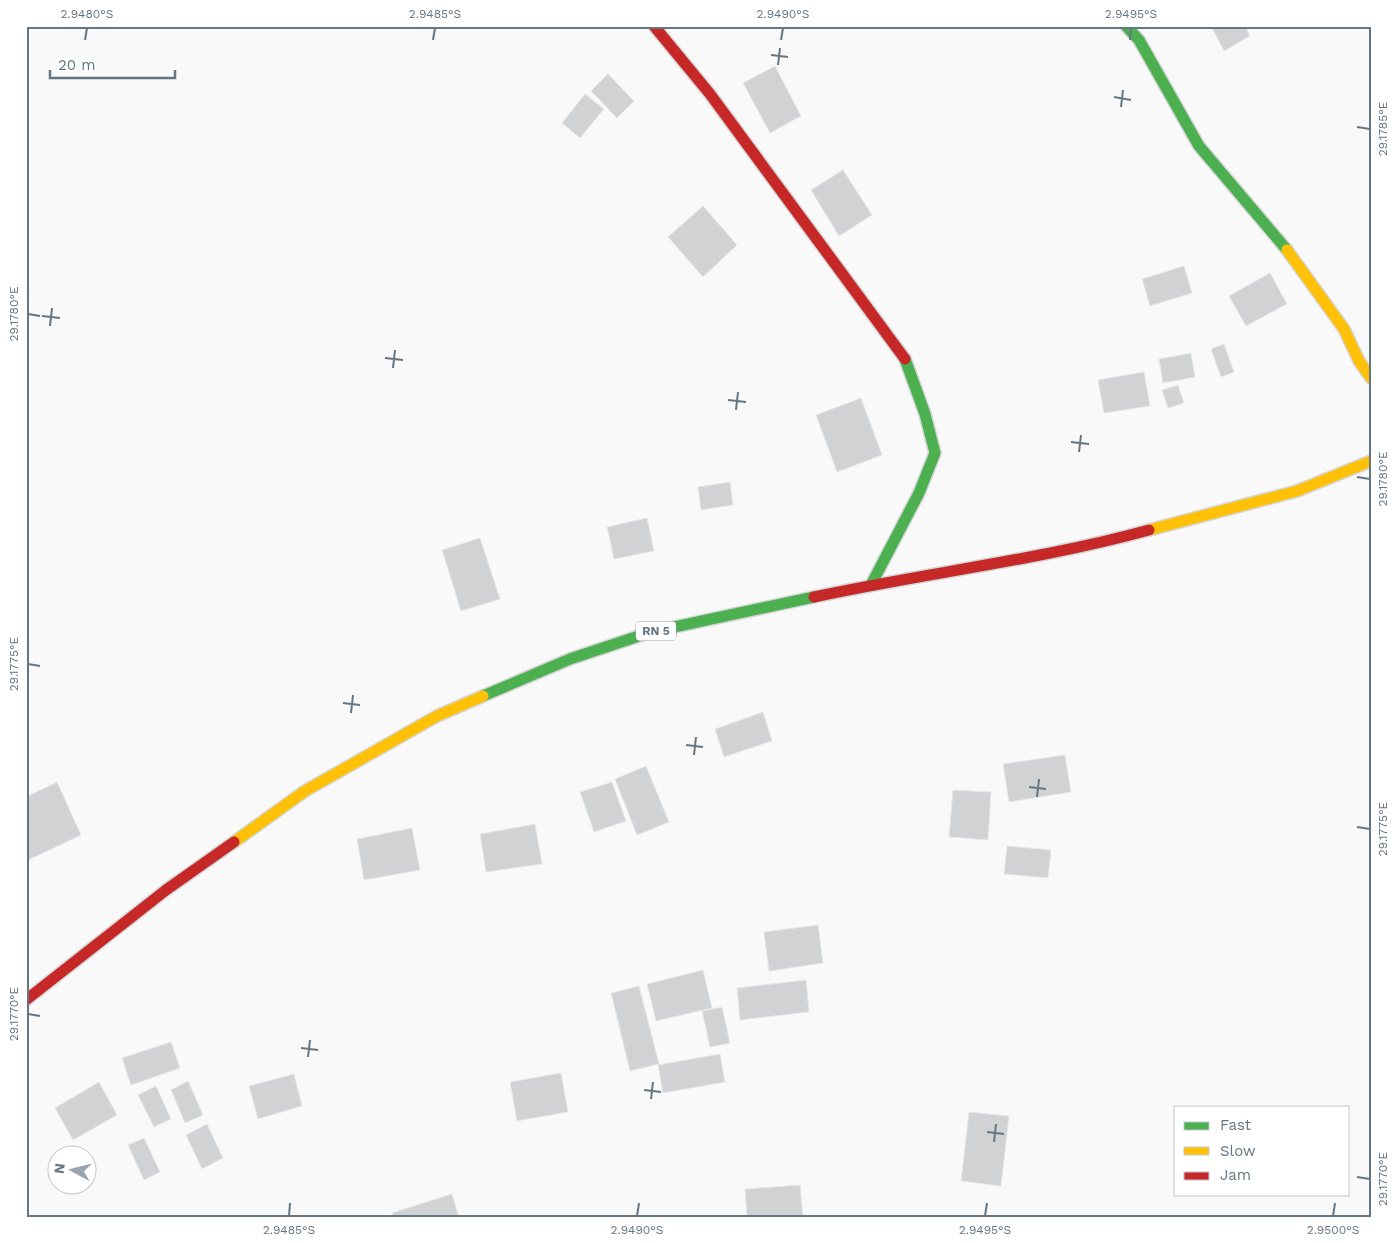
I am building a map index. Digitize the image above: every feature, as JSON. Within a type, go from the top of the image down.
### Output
[{"type":"main road","points":[[654,26],[710,94],[907,362],[925,414],[935,453],[919,493],[871,585]]},
{"type":"main road","points":[[1126,26],[1139,40],[1199,146],[1278,239],[1344,329],[1359,361],[1371,378]]},
{"type":"main road","name":"RN 5","points":[[26,1000],[166,890],[305,791],[436,716],[570,659],[651,632],[871,585],[1106,542],[1297,491],[1371,461]]},
{"type":"building","points":[[1211,26],[1245,26],[1250,36],[1224,51]]},
{"type":"building","points":[[775,66],[801,116],[770,133],[743,83]]},
{"type":"building","points":[[608,74],[634,101],[617,118],[591,91]]},
{"type":"building","points":[[585,94],[604,109],[580,138],[562,123]]},
{"type":"building","points":[[843,170],[872,215],[839,236],[811,190]]},
{"type":"building","points":[[703,206],[737,245],[703,277],[668,237]]},
{"type":"building","points":[[1184,266],[1192,293],[1150,306],[1142,279]]},
{"type":"building","points":[[1270,273],[1287,304],[1246,326],[1229,296]]},
{"type":"building","points":[[1224,344],[1234,372],[1221,377],[1211,349]]},
{"type":"building","points":[[1191,353],[1195,377],[1163,383],[1159,359]]},
{"type":"building","points":[[1144,372],[1150,406],[1104,413],[1098,380]]},
{"type":"building","points":[[1178,385],[1184,403],[1168,408],[1162,390]]},
{"type":"building","points":[[861,398],[882,455],[837,472],[816,415]]},
{"type":"building","points":[[730,482],[733,505],[701,510],[698,487]]},
{"type":"building","points":[[647,518],[654,551],[614,559],[607,527]]},
{"type":"building","points":[[480,538],[500,599],[461,611],[442,550]]},
{"type":"building","points":[[763,712],[772,741],[724,757],[715,729]]},
{"type":"building","points":[[1065,755],[1071,792],[1009,802],[1003,764]]},
{"type":"building","points":[[646,766],[669,822],[637,835],[615,779]]},
{"type":"building","points":[[57,782],[81,835],[26,861],[26,797]]},
{"type":"building","points":[[612,782],[626,821],[594,832],[580,792]]},
{"type":"building","points":[[953,790],[991,792],[988,840],[949,837]]},
{"type":"building","points":[[535,824],[542,864],[486,872],[480,834]]},
{"type":"building","points":[[412,828],[420,870],[364,880],[357,839]]},
{"type":"building","points":[[1007,846],[1051,850],[1048,878],[1004,874]]},
{"type":"building","points":[[818,925],[823,963],[769,971],[764,932]]},
{"type":"building","points":[[703,970],[712,1008],[656,1021],[647,984]]},
{"type":"building","points":[[806,980],[809,1012],[740,1020],[737,988]]},
{"type":"building","points":[[639,986],[659,1064],[630,1071],[611,993]]},
{"type":"building","points":[[722,1007],[730,1043],[710,1047],[702,1011]]},
{"type":"building","points":[[171,1042],[180,1068],[131,1085],[122,1058]]},
{"type":"building","points":[[720,1054],[725,1082],[663,1093],[658,1065]]},
{"type":"building","points":[[561,1073],[568,1112],[517,1121],[510,1082]]},
{"type":"building","points":[[294,1074],[302,1106],[258,1119],[249,1086]]},
{"type":"building","points":[[188,1081],[203,1115],[185,1123],[171,1090]]},
{"type":"building","points":[[99,1082],[117,1115],[73,1140],[55,1108]]},
{"type":"building","points":[[156,1086],[171,1119],[154,1127],[138,1095]]},
{"type":"building","points":[[969,1112],[1009,1116],[1001,1186],[961,1181]]},
{"type":"building","points":[[207,1124],[223,1158],[202,1169],[186,1135]]},
{"type":"building","points":[[144,1138],[160,1172],[144,1180],[128,1145]]},
{"type":"building","points":[[800,1185],[803,1217],[747,1217],[745,1189]]},
{"type":"building","points":[[452,1194],[459,1217],[394,1217],[392,1213]]},
{"type":"traffic: fast","points":[[1126,26],[1139,40],[1199,146],[1287,250]]},
{"type":"traffic: fast","points":[[871,585],[919,493],[935,453],[925,414],[905,359]]},
{"type":"traffic: fast","points":[[483,696],[570,659],[651,632],[814,597]]},
{"type":"traffic: slow","points":[[1287,250],[1344,329],[1359,361],[1371,378]]},
{"type":"traffic: slow","points":[[1149,530],[1297,491],[1371,461]]},
{"type":"traffic: slow","points":[[234,842],[305,791],[437,716],[483,696]]},
{"type":"traffic: jam","points":[[654,26],[710,94],[905,359]]},
{"type":"traffic: jam","points":[[814,597],[1066,550],[1149,530]]},
{"type":"traffic: jam","points":[[26,1000],[166,890],[234,842]]}]
